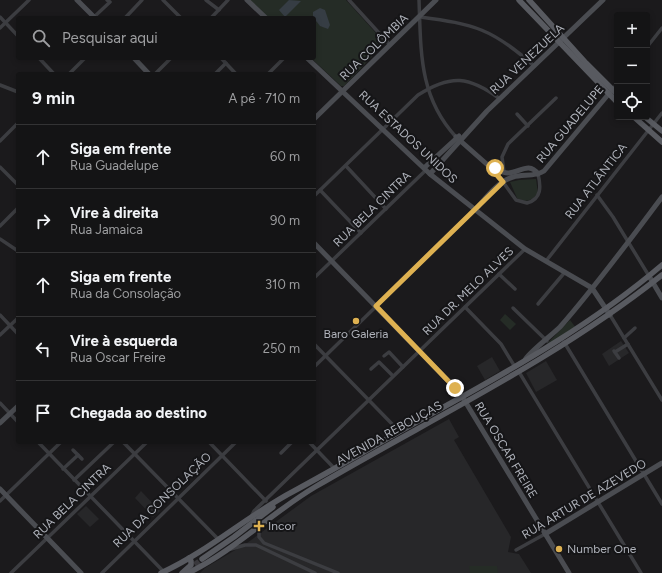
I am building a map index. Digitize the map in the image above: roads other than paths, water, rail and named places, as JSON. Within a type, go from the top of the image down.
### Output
[{"type":"main road","points":[[529,0],[561,40]]},
{"type":"main road","points":[[522,1],[613,93]]},
{"type":"main road","points":[[637,120],[662,142]]},
{"type":"main road","points":[[648,120],[662,131]]},
{"type":"main road","name":"AVENIDA REBOUÇAS","points":[[162,572],[219,540],[252,516],[286,495],[335,470],[515,367],[606,309],[662,265]]},
{"type":"main road","name":"AVENIDA REBOUÇAS","points":[[188,573],[195,572],[201,566],[230,549],[260,525],[316,486],[466,403],[565,344],[610,315],[662,275]]},
{"type":"main road","name":"AVENIDA REBOUÇAS","points":[[202,559],[252,523],[286,495]]},
{"type":"main road","points":[[182,573],[191,565],[191,561],[188,558]]},
{"type":"street","points":[[0,28],[28,0]]},
{"type":"street","points":[[78,0],[93,16]]},
{"type":"street","points":[[97,16],[110,2],[107,0]]},
{"type":"street","points":[[127,16],[142,0]]},
{"type":"street","points":[[163,0],[179,16]]},
{"type":"street","points":[[206,0],[219,10]]},
{"type":"street","points":[[213,16],[228,0]]},
{"type":"street","points":[[247,0],[264,16]]},
{"type":"street","points":[[349,0],[390,45]]},
{"type":"street","points":[[419,0],[421,56],[428,89],[437,112],[458,139],[492,167],[511,173],[529,168],[536,170],[538,174],[540,192],[534,200],[527,203],[516,200],[492,167]]},
{"type":"street","name":"RUA COLÔMBIA","points":[[316,117],[436,0]]},
{"type":"street","name":"RUA VENEZUELA","points":[[427,171],[458,139],[466,133],[603,0]]},
{"type":"street","points":[[0,17],[16,34]]},
{"type":"street","points":[[420,17],[459,23],[487,32],[511,46],[534,66]]},
{"type":"street","points":[[650,44],[662,28]]},
{"type":"street","points":[[41,60],[52,72]]},
{"type":"street","points":[[71,72],[83,60]]},
{"type":"street","points":[[136,60],[147,72]]},
{"type":"street","points":[[157,72],[169,60]]},
{"type":"street","points":[[270,72],[282,60]]},
{"type":"street","name":"RUA ESTADOS UNIDOS","points":[[309,60],[427,171],[475,210],[525,249],[592,288],[610,315]]},
{"type":"street","points":[[217,72],[225,62],[234,72]]},
{"type":"street","points":[[316,194],[418,95],[428,89],[447,81],[464,80],[482,86],[500,99]]},
{"type":"street","points":[[0,85],[16,91]]},
{"type":"street","name":"RUA GUADELUPE","points":[[503,182],[515,176],[538,174],[546,169],[613,93]]},
{"type":"street","points":[[504,172],[502,163],[505,148],[556,98]]},
{"type":"street","name":"RUA ATLÂNTICA","points":[[546,261],[662,113]]},
{"type":"street","points":[[517,114],[528,126]]},
{"type":"street","points":[[0,141],[16,125]]},
{"type":"street","points":[[427,171],[454,148],[458,139]]},
{"type":"street","points":[[454,148],[469,149]]},
{"type":"street","points":[[492,167],[502,163]]},
{"type":"street","points":[[346,166],[386,208]]},
{"type":"street","points":[[0,167],[16,184]]},
{"type":"street","name":"RUA BELA CINTRA","points":[[316,276],[386,208],[427,171]]},
{"type":"street","points":[[316,365],[503,182]]},
{"type":"street","points":[[320,190],[361,233]]},
{"type":"street","points":[[597,195],[602,200],[628,241],[662,298]]},
{"type":"street","points":[[525,360],[527,355],[547,341],[592,288],[662,197]]},
{"type":"street","points":[[0,226],[16,210]]},
{"type":"street","points":[[0,239],[16,250]]},
{"type":"street","name":"RUA OSCAR FREIRE","points":[[316,245],[420,351],[462,397],[569,573]]},
{"type":"street","name":"RUA DR. MELO ALVES","points":[[252,516],[254,511],[369,402],[393,376],[525,249]]},
{"type":"street","points":[[538,304],[565,272]]},
{"type":"street","points":[[499,274],[515,289]]},
{"type":"street","points":[[465,307],[501,344],[515,367]]},
{"type":"street","points":[[514,308],[547,341]]},
{"type":"street","points":[[0,315],[16,332]]},
{"type":"street","points":[[610,315],[662,400]]},
{"type":"street","points":[[0,335],[16,320]]},
{"type":"street","points":[[624,338],[635,328]]},
{"type":"street","points":[[561,338],[662,504]]},
{"type":"street","points":[[619,358],[615,351],[628,344]]},
{"type":"street","points":[[316,346],[395,427],[395,435]]},
{"type":"street","points":[[384,356],[389,352],[403,367]]},
{"type":"street","points":[[371,369],[379,362],[393,376]]},
{"type":"street","points":[[520,372],[641,573]]},
{"type":"street","points":[[0,403],[16,420]]},
{"type":"street","points":[[0,423],[16,408]]},
{"type":"street","points":[[40,444],[162,572]]},
{"type":"street","points":[[0,501],[59,444]]},
{"type":"street","points":[[74,480],[112,444]]},
{"type":"street","points":[[125,444],[219,540]]},
{"type":"street","name":"RUA BELA CINTRA","points":[[11,573],[145,444]]},
{"type":"street","points":[[211,444],[266,501]]},
{"type":"street","name":"RUA DA CONSOLAÇÃO","points":[[102,573],[234,444]]},
{"type":"street","points":[[281,453],[290,444]]},
{"type":"street","points":[[311,444],[335,470]]},
{"type":"street","points":[[73,450],[82,459]]},
{"type":"street","points":[[63,468],[78,455]]},
{"type":"street","name":"RUA ARTUR DE AZEVEDO","points":[[516,550],[662,463]]},
{"type":"street","points":[[0,489],[81,573]]},
{"type":"street","points":[[260,525],[260,540],[318,566],[338,573]]},
{"type":"street","points":[[230,549],[253,545],[275,553],[314,573],[318,570],[318,566]]},
{"type":"street","points":[[275,553],[278,548]]},
{"type":"tunnel","points":[[188,570],[202,559]]},
{"type":"place","name":"Baro Galeria","points":[[356,321]]},
{"type":"place","name":"Incor","points":[[259,526]]},
{"type":"place","name":"Number One","points":[[559,549]]}]
